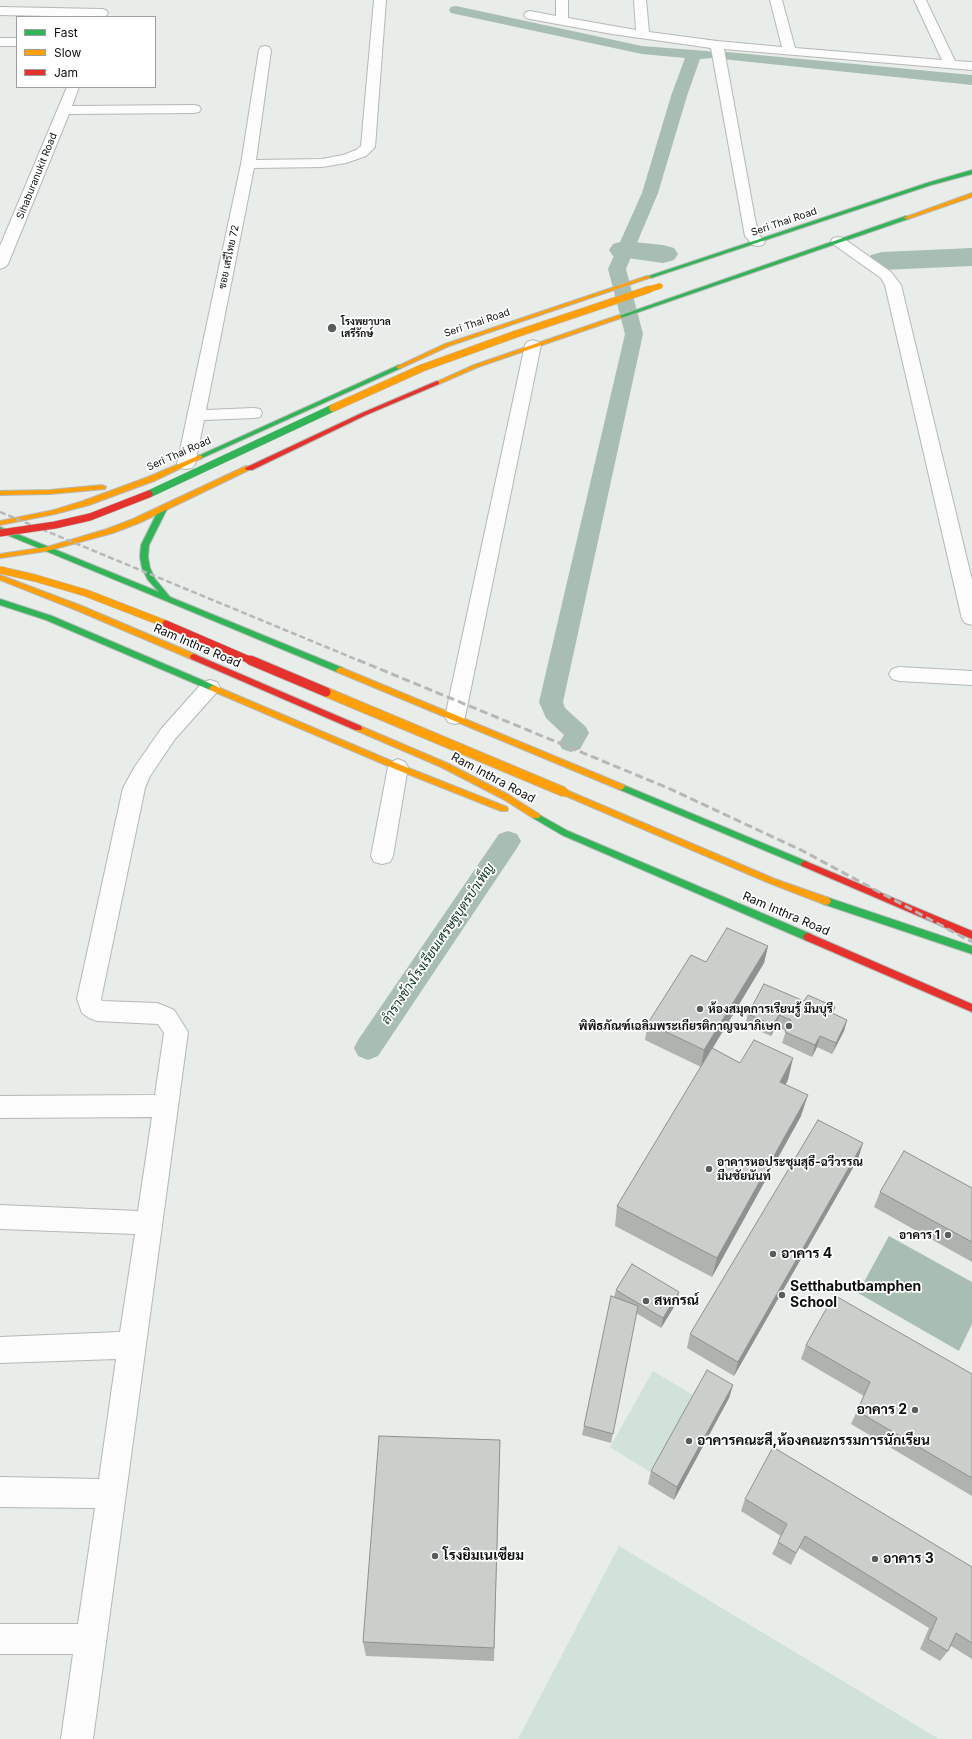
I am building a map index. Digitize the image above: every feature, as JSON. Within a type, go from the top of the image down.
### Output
[{"type":"main road","name":"Seri Thai Road","points":[[0,523],[55,512],[86,503],[151,479],[447,345],[929,184],[972,174]]},
{"type":"main road","points":[[937,191],[972,174]]},
{"type":"main road","points":[[0,556],[47,549],[110,531],[163,509],[344,423],[476,366],[533,345],[972,195]]},
{"type":"main road","points":[[0,534],[55,525],[90,517],[128,503],[169,486],[363,394],[422,368],[664,284]]},
{"type":"main road","points":[[372,378],[370,385],[374,392],[380,396],[397,400]]},
{"type":"main road","points":[[0,492],[50,492],[89,489],[151,479]]},
{"type":"main road","points":[[163,509],[145,545],[144,557],[146,568],[152,580],[168,598]]},
{"type":"main road","points":[[0,530],[455,717],[972,935]]},
{"type":"main road","points":[[0,570],[35,578],[86,593],[135,611],[772,881],[853,911],[972,950]]},
{"type":"main road","name":"Ram Inthra Road","points":[[0,577],[290,692],[444,765],[506,797],[565,833],[972,1008]]},
{"type":"main road","points":[[0,602],[49,618],[398,767],[565,833]]},
{"type":"main road","points":[[290,692],[318,660]]},
{"type":"street","points":[[0,11],[101,15],[107,0]]},
{"type":"street","points":[[248,164],[322,163],[346,159],[361,154],[368,147],[380,0]]},
{"type":"street","points":[[562,0],[562,21]]},
{"type":"street","points":[[640,0],[643,34]]},
{"type":"street","points":[[776,0],[789,50]]},
{"type":"street","points":[[920,0],[950,64]]},
{"type":"street","points":[[530,15],[717,45],[972,66]]},
{"type":"street","points":[[0,42],[16,42]]},
{"type":"street","points":[[717,45],[748,219],[752,236],[758,242]]},
{"type":"street","points":[[927,48],[933,62]]},
{"type":"street","name":"ซอย เสรีไทย 72","points":[[186,464],[248,164],[265,50]]},
{"type":"street","name":"Sihaburanukit Road","points":[[0,264],[73,88]]},
{"type":"street","points":[[64,110],[194,109]]},
{"type":"street","points":[[838,241],[886,275],[893,285],[972,619]]},
{"type":"street","points":[[455,717],[533,345]]},
{"type":"street","points":[[196,415],[254,413]]},
{"type":"street","points":[[899,674],[972,678]]},
{"type":"street","points":[[77,1739],[176,1032],[166,1017],[157,1013],[97,1011],[90,1006],[89,999],[134,788],[141,773],[168,734],[210,687]]},
{"type":"street","points":[[382,856],[398,767]]},
{"type":"street","points":[[0,1108],[165,1106]]},
{"type":"street","points":[[0,1217],[150,1223]]},
{"type":"street","points":[[0,1350],[132,1345]]},
{"type":"street","points":[[0,1492],[112,1494]]},
{"type":"street","points":[[0,1639],[91,1639]]},
{"type":"shaded area","points":[[889,1236],[972,1282],[972,1324],[959,1351],[858,1293]]},
{"type":"shaded area","points":[[653,1371],[693,1395],[650,1472],[610,1447]]},
{"type":"shaded area","points":[[619,1546],[939,1739],[518,1739]]},
{"type":"building","name":"ห้องสมุดการเรียนรู้ มีนบุรี","points":[[727,928],[768,946],[704,1050],[648,1023],[691,955],[706,962]]},
{"type":"building","name":"พิพิธภัณฑ์เฉลิมพระเกียรติกาญจนาภิเษก","points":[[764,984],[804,1001],[808,995],[835,1007],[832,1013],[847,1020],[836,1043],[820,1036],[815,1045],[785,1032],[791,1020],[779,1015],[773,1025],[748,1014]]},
{"type":"building","name":"อาคารหอประชุมสุธี-ฉวีวรรณ มีนชัยนันท์","points":[[754,1040],[793,1058],[780,1082],[808,1095],[717,1258],[617,1206],[712,1048],[740,1063]]},
{"type":"building","name":"อาคาร 4","points":[[818,1120],[863,1143],[738,1362],[690,1334]]},
{"type":"building","name":"อาคาร 1","points":[[904,1151],[972,1188],[972,1242],[880,1192]]},
{"type":"building","name":"สหกรณ์","points":[[632,1264],[679,1292],[663,1318],[616,1290]]},
{"type":"building","name":"อาคาร 2","points":[[834,1295],[972,1374],[972,1478],[857,1411],[870,1382],[806,1345]]},
{"type":"building","points":[[611,1296],[638,1306],[613,1434],[584,1426]]},
{"type":"building","name":"อาคารคณะสี,ห้องคณะกรรมการนักเรียน","points":[[707,1370],[733,1385],[677,1487],[651,1471]]},
{"type":"building","name":"โรงยิมเนเซียม","points":[[379,1436],[500,1440],[494,1648],[363,1642]]},
{"type":"building","name":"อาคาร 3","points":[[773,1447],[972,1567],[972,1643],[956,1633],[948,1651],[928,1639],[937,1618],[805,1536],[796,1553],[778,1542],[787,1524],[745,1499]]},
{"type":"waterway","points":[[456,10],[642,50],[694,54]]},
{"type":"waterway","points":[[571,743],[577,733],[554,712],[551,702],[634,334],[617,269],[650,193],[679,96],[694,54]]},
{"type":"waterway","points":[[694,54],[707,55]]},
{"type":"waterway","points":[[727,56],[972,80]]},
{"type":"waterway","points":[[624,250],[663,254]]},
{"type":"waterway","points":[[882,261],[972,257]]},
{"type":"waterway","name":"ลำรางข้างโรงเรียนเศรษฐบุตรบำเพ็ญ","points":[[368,1048],[508,841]]},
{"type":"railway","points":[[0,512],[360,661]]},
{"type":"railway","points":[[358,660],[668,788],[803,851],[972,942]]},
{"type":"traffic: fast","points":[[649,277],[929,184],[972,172]]},
{"type":"traffic: fast","points":[[619,317],[906,218]]},
{"type":"traffic: fast","points":[[200,457],[399,367]]},
{"type":"traffic: fast","points":[[149,494],[333,408]]},
{"type":"traffic: fast","points":[[163,509],[145,545],[144,557],[146,568],[152,580],[167,596]]},
{"type":"traffic: fast","points":[[0,529],[340,670]]},
{"type":"traffic: fast","points":[[0,602],[49,618],[213,688]]},
{"type":"traffic: fast","points":[[621,787],[805,864]]},
{"type":"traffic: fast","points":[[536,816],[565,833],[808,937]]},
{"type":"traffic: fast","points":[[826,901],[972,950]]},
{"type":"traffic: slow","points":[[906,218],[972,195]]},
{"type":"traffic: slow","points":[[399,367],[447,345],[649,277]]},
{"type":"traffic: slow","points":[[333,408],[422,368],[516,334],[660,286]]},
{"type":"traffic: slow","points":[[437,383],[476,366],[619,317]]},
{"type":"traffic: slow","points":[[0,523],[55,512],[86,503],[151,479],[200,457]]},
{"type":"traffic: slow","points":[[47,549],[110,531],[136,521],[249,468]]},
{"type":"traffic: slow","points":[[0,493],[50,492],[102,487]]},
{"type":"traffic: slow","points":[[0,556],[47,549]]},
{"type":"traffic: slow","points":[[0,570],[35,578],[86,593],[166,624]]},
{"type":"traffic: slow","points":[[0,577],[79,608],[194,657]]},
{"type":"traffic: slow","points":[[340,670],[621,787]]},
{"type":"traffic: slow","points":[[213,688],[398,767],[504,809]]},
{"type":"traffic: slow","points":[[326,692],[564,792]]},
{"type":"traffic: slow","points":[[358,728],[444,765],[506,797],[536,816]]},
{"type":"traffic: slow","points":[[564,792],[772,881],[826,901]]},
{"type":"traffic: jam","points":[[249,468],[364,414],[437,383]]},
{"type":"traffic: jam","points":[[0,533],[55,525],[90,517],[149,494]]},
{"type":"traffic: jam","points":[[166,624],[326,692]]},
{"type":"traffic: jam","points":[[194,657],[358,728]]},
{"type":"traffic: jam","points":[[805,864],[972,935]]},
{"type":"traffic: jam","points":[[808,937],[972,1008]]},
{"type":"place","name":"โรงพยาบาล เสรีรักษ์","points":[[332,328]]},
{"type":"place","name":"ห้องสมุดการเรียนรู้ มีนบุรี","points":[[700,1009]]},
{"type":"place","name":"พิพิธภัณฑ์เฉลิมพระเกียรติกาญจนาภิเษก","points":[[789,1026]]},
{"type":"place","name":"อาคารหอประชุมสุธี-ฉวีวรรณ มีนชัยนันท์","points":[[709,1169]]},
{"type":"place","name":"อาคาร 1","points":[[948,1235]]},
{"type":"place","name":"อาคาร 4","points":[[773,1254]]},
{"type":"place","name":"Setthabutbamphen School","points":[[782,1295]]},
{"type":"place","name":"สหกรณ์","points":[[646,1301]]},
{"type":"place","name":"อาคาร 2","points":[[915,1410]]},
{"type":"place","name":"อาคารคณะสี,ห้องคณะกรรมการนักเรียน","points":[[689,1441]]},
{"type":"place","name":"โรงยิมเนเซียม","points":[[435,1556]]},
{"type":"place","name":"อาคาร 3","points":[[875,1559]]}]
